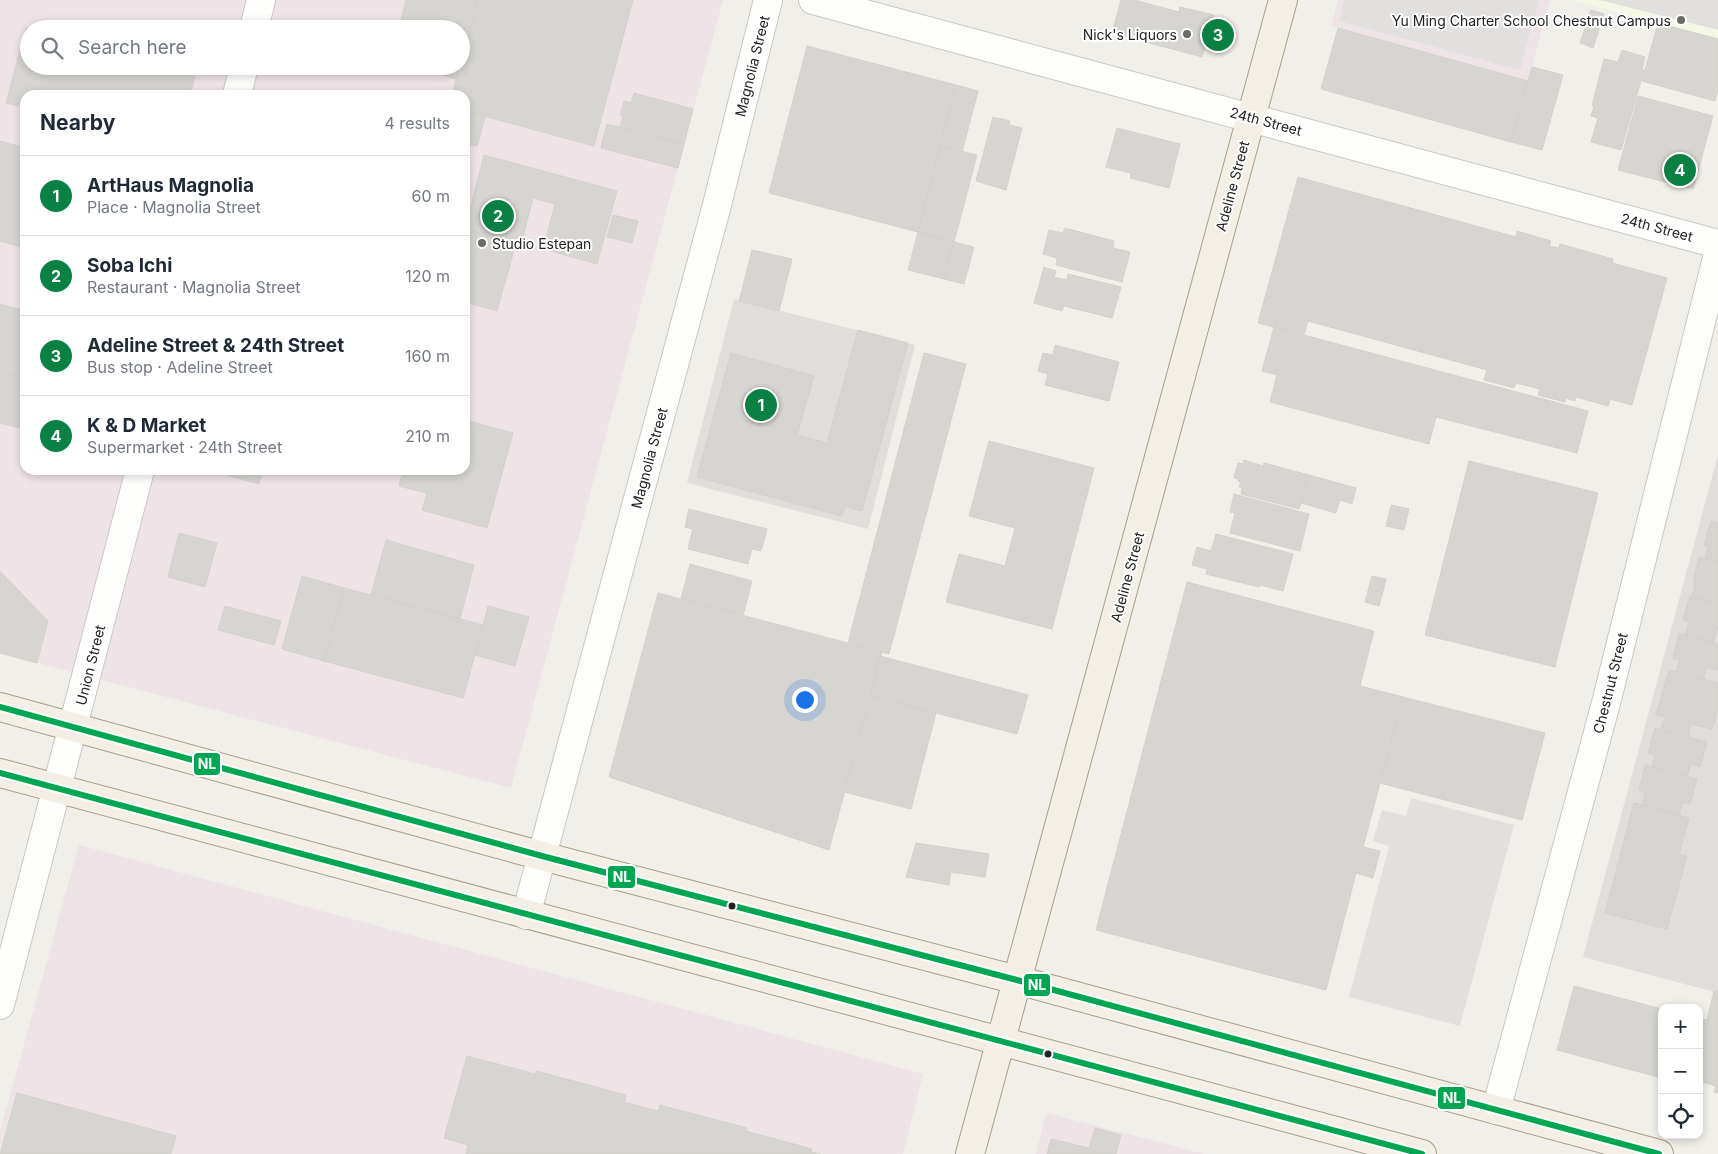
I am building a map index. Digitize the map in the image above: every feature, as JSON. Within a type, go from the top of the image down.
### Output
[{"type":"main road","name":"Adeline Street","points":[[970,1154],[1283,0]]},
{"type":"main road","points":[[0,707],[542,856],[1017,980],[1659,1154]]},
{"type":"main road","points":[[0,773],[1422,1154]]},
{"type":"street","points":[[256,20],[261,0]]},
{"type":"street","name":"Magnolia Street","points":[[526,915],[715,214],[768,0]]},
{"type":"street","name":"24th Street","points":[[813,0],[1718,244]]},
{"type":"street","points":[[238,90],[242,75]]},
{"type":"street","name":"Chestnut Street","points":[[1496,1110],[1606,703],[1718,254]]},
{"type":"street","name":"Union Street","points":[[0,1005],[139,475]]},
{"type":"shaded area","points":[[0,0],[723,0],[511,788],[0,653]]},
{"type":"shaded area","points":[[1338,0],[1550,0],[1528,81],[1331,26]]},
{"type":"shaded area","points":[[1344,0],[1539,0],[1520,70],[1339,21]]},
{"type":"shaded area","name":"Yu Ming Charter School Chestnut Campus","points":[[1571,0],[1718,0],[1718,39]]},
{"type":"shaded area","name":"Yu Ming Charter School Chestnut Campus","points":[[1599,0],[1718,0],[1718,30]]},
{"type":"shaded area","points":[[734,299],[915,345],[868,529],[687,483]]},
{"type":"shaded area","points":[[1718,455],[1718,993],[1583,957]]},
{"type":"shaded area","points":[[1411,798],[1514,825],[1460,1026],[1349,997],[1389,846],[1373,841],[1382,810],[1406,816]]},
{"type":"shaded area","points":[[79,845],[923,1074],[903,1154],[0,1154],[0,1131]]},
{"type":"shaded area","points":[[1046,1113],[1205,1154],[1036,1154]]},
{"type":"building","points":[[406,0],[478,0],[470,29],[470,20],[401,20]]},
{"type":"building","points":[[478,0],[633,0],[594,146],[470,112],[470,90],[453,90],[457,75],[470,75],[470,29]]},
{"type":"building","points":[[1121,0],[1134,0],[1179,12],[1180,7],[1214,15],[1202,57],[1112,33]]},
{"type":"building","points":[[1591,10],[1604,14],[1593,48],[1580,43]]},
{"type":"building","points":[[1658,23],[1718,39],[1718,89],[1715,101],[1642,81]]},
{"type":"building","points":[[1338,28],[1528,81],[1511,142],[1321,89]]},
{"type":"building","points":[[807,46],[956,85],[918,232],[769,193]]},
{"type":"building","points":[[20,50],[20,75],[195,75],[191,90],[20,90],[20,106],[6,103]]},
{"type":"building","points":[[1622,50],[1645,57],[1642,69],[1644,70],[1621,150],[1591,142],[1598,118],[1591,116],[1604,59],[1618,62]]},
{"type":"building","points":[[1532,67],[1563,75],[1542,150],[1511,142]]},
{"type":"building","points":[[441,75],[457,75],[456,79]]},
{"type":"building","points":[[956,85],[978,91],[962,152],[940,146]]},
{"type":"building","points":[[634,93],[693,109],[684,144],[620,128],[623,115],[620,115],[624,101],[631,103]]},
{"type":"building","points":[[1638,96],[1713,116],[1693,189],[1618,170]]},
{"type":"building","points":[[470,112],[485,117],[477,146],[470,144]]},
{"type":"building","points":[[993,117],[1010,121],[1009,125],[1022,128],[1006,190],[976,181]]},
{"type":"building","points":[[607,124],[684,144],[678,168],[601,148]]},
{"type":"building","points":[[1117,128],[1180,144],[1169,188],[1130,178],[1131,173],[1106,167]]},
{"type":"building","points":[[0,141],[20,147],[20,247],[0,241]]},
{"type":"building","points":[[940,146],[977,155],[954,242],[918,232]]},
{"type":"building","points":[[484,155],[617,191],[597,264],[543,249],[555,204],[533,198],[521,244],[470,230],[470,210]]},
{"type":"building","points":[[1298,177],[1516,237],[1517,231],[1551,241],[1549,246],[1559,248],[1560,244],[1613,259],[1612,263],[1667,278],[1632,405],[1610,399],[1608,406],[1576,397],[1575,401],[1566,398],[1565,402],[1538,395],[1540,389],[1516,383],[1514,388],[1484,380],[1487,370],[1308,321],[1304,335],[1258,323]]},
{"type":"building","points":[[613,215],[638,221],[632,243],[607,237]]},
{"type":"building","points":[[1065,228],[1114,241],[1113,248],[1130,252],[1122,282],[1056,265],[1057,258],[1043,254],[1049,230],[1063,233]]},
{"type":"building","points":[[470,230],[516,243],[497,311],[470,303]]},
{"type":"building","points":[[918,232],[954,242],[944,279],[908,270]]},
{"type":"building","points":[[954,242],[974,247],[964,284],[944,279]]},
{"type":"building","points":[[752,250],[792,259],[779,311],[739,301]]},
{"type":"building","points":[[1044,267],[1056,271],[1054,277],[1067,280],[1068,274],[1121,287],[1112,318],[1064,306],[1062,311],[1034,303]]},
{"type":"building","points":[[0,304],[20,310],[20,377],[0,371]]},
{"type":"building","points":[[1274,327],[1588,411],[1577,453],[1436,417],[1429,444],[1270,402],[1277,375],[1262,371]]},
{"type":"building","points":[[858,330],[908,343],[862,511],[845,506],[842,516],[697,477],[731,353],[814,376],[797,435],[827,443]]},
{"type":"building","points":[[1055,345],[1119,362],[1109,401],[1045,385],[1048,374],[1038,371],[1043,353],[1053,355]]},
{"type":"building","points":[[924,353],[966,364],[889,654],[848,643]]},
{"type":"building","points":[[0,371],[20,377],[20,428],[0,423]]},
{"type":"building","points":[[470,421],[513,433],[487,528],[422,510],[427,493],[399,486],[402,475],[470,475]]},
{"type":"building","points":[[989,441],[1094,468],[1052,629],[946,602],[959,554],[1005,566],[1015,528],[969,516]]},
{"type":"building","points":[[1244,460],[1263,466],[1264,463],[1309,475],[1299,509],[1241,494],[1242,488],[1239,487],[1241,482],[1238,481],[1239,479],[1234,478],[1238,463],[1243,464]]},
{"type":"building","points":[[1469,461],[1598,493],[1555,667],[1425,635]]},
{"type":"building","points":[[226,475],[262,475],[259,484]]},
{"type":"building","points":[[1309,475],[1356,488],[1352,504],[1340,500],[1336,513],[1301,503]]},
{"type":"building","points":[[1234,494],[1309,514],[1300,551],[1230,533],[1235,513],[1230,512]]},
{"type":"building","points":[[1391,505],[1409,509],[1404,530],[1386,526]]},
{"type":"building","points":[[689,509],[767,529],[761,551],[752,549],[748,564],[688,549],[693,529],[685,527]]},
{"type":"building","points":[[1711,521],[1718,523],[1718,562],[1705,558],[1708,546],[1704,545]]},
{"type":"building","points":[[179,533],[217,543],[205,587],[168,577]]},
{"type":"building","points":[[1216,534],[1293,554],[1283,591],[1206,574],[1207,569],[1192,565],[1197,547],[1211,551]]},
{"type":"building","points":[[386,540],[474,565],[460,619],[371,595]]},
{"type":"building","points":[[1699,557],[1718,562],[1718,604],[1692,597],[1695,583],[1693,582]]},
{"type":"building","points":[[690,564],[752,581],[743,615],[681,599]]},
{"type":"building","points":[[0,571],[48,621],[37,663],[0,653]]},
{"type":"building","points":[[302,576],[344,588],[324,661],[282,649]]},
{"type":"building","points":[[1372,576],[1386,579],[1379,606],[1365,602]]},
{"type":"building","points":[[1187,582],[1374,631],[1360,686],[1403,697],[1363,847],[1380,851],[1373,878],[1356,873],[1326,990],[1096,930]]},
{"type":"building","points":[[344,588],[483,625],[463,698],[324,661]]},
{"type":"building","points":[[658,593],[882,652],[829,850],[609,777]]},
{"type":"building","points":[[1690,596],[1718,604],[1718,630],[1713,642],[1685,635],[1689,622],[1683,620]]},
{"type":"building","points":[[225,606],[281,621],[274,645],[218,630]]},
{"type":"building","points":[[488,606],[529,617],[515,666],[475,655]]},
{"type":"building","points":[[1679,633],[1718,644],[1718,670],[1707,667],[1703,680],[1676,672],[1680,660],[1673,658]]},
{"type":"building","points":[[880,656],[1028,695],[1017,734],[870,696]]},
{"type":"building","points":[[1669,670],[1718,683],[1718,709],[1712,729],[1691,724],[1688,737],[1661,730],[1665,717],[1656,715]]},
{"type":"building","points":[[870,696],[936,713],[911,809],[844,792]]},
{"type":"building","points":[[1403,697],[1545,733],[1522,820],[1380,783]]},
{"type":"building","points":[[1655,728],[1707,742],[1700,767],[1691,764],[1687,777],[1652,767],[1655,755],[1648,753]]},
{"type":"building","points":[[1645,765],[1697,779],[1690,804],[1683,802],[1679,815],[1642,805],[1645,792],[1639,790]]},
{"type":"building","points":[[1634,803],[1689,818],[1679,854],[1687,856],[1667,929],[1605,913]]},
{"type":"building","points":[[916,843],[989,854],[985,877],[951,872],[949,885],[906,877]]},
{"type":"building","points":[[1574,986],[1658,1008],[1658,1077],[1557,1050]]},
{"type":"building","points":[[1714,991],[1718,992],[1718,1093],[1714,1092],[1716,1086],[1703,1082],[1703,1020],[1707,1020]]},
{"type":"building","points":[[467,1056],[535,1074],[536,1071],[626,1095],[624,1102],[658,1111],[660,1105],[747,1128],[746,1131],[812,1149],[811,1152],[821,1154],[466,1154],[468,1145],[444,1138]]},
{"type":"building","points":[[17,1093],[176,1136],[171,1154],[0,1154]]},
{"type":"building","points":[[1095,1128],[1121,1135],[1116,1154],[1047,1154],[1051,1139],[1089,1148]]},
{"type":"transit line","name":"NL","points":[[0,707],[542,856],[1017,980],[1659,1154]]},
{"type":"transit line","name":"NL","points":[[0,773],[1422,1154]]},
{"type":"place","name":"Yu Ming Charter School Chestnut Campus","points":[[1681,20]]},
{"type":"place","name":"Nick's Liquors","points":[[1187,34]]},
{"type":"place","name":"Adeline Street & 24th Street","points":[[1218,35]]},
{"type":"place","name":"K & D Market","points":[[1680,170]]},
{"type":"place","name":"Soba Ichi","points":[[498,216]]},
{"type":"place","name":"Studio Estepan","points":[[482,243]]},
{"type":"place","name":"ArtHaus Magnolia","points":[[761,405]]}]
